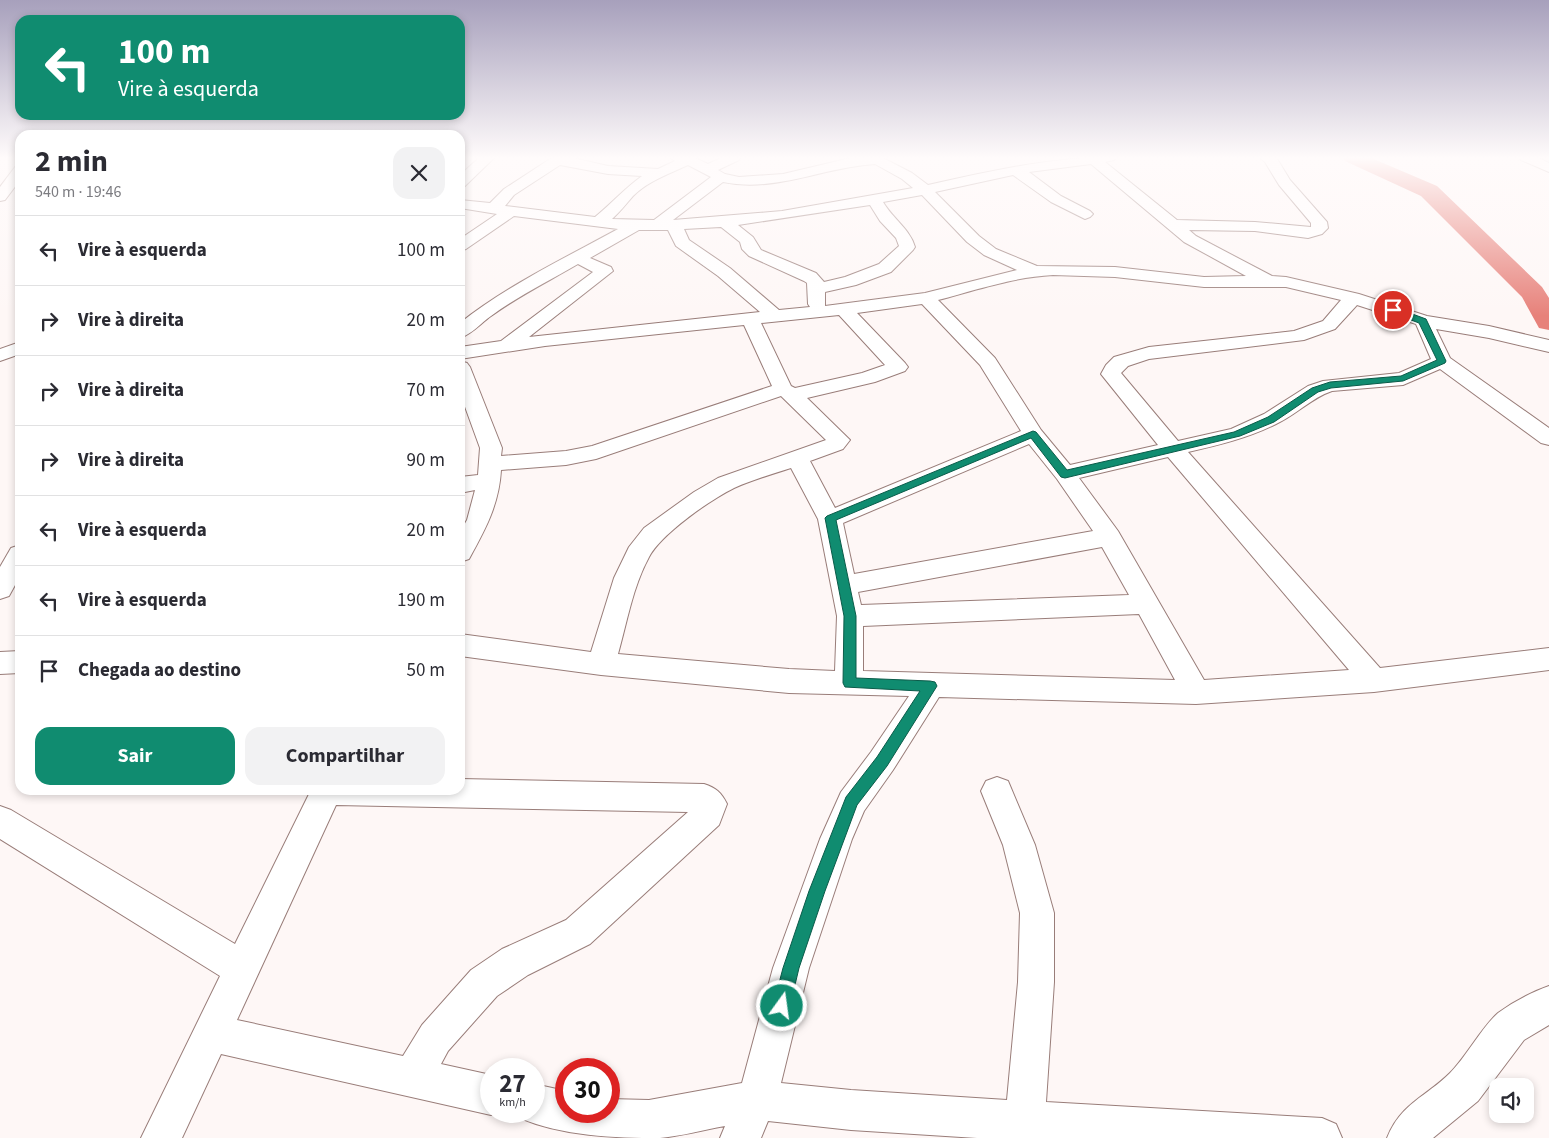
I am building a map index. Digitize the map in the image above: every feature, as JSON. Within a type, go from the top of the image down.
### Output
[{"type":"street","points":[[506,210],[636,225],[724,222],[817,210]]},
{"type":"street","points":[[600,221],[612,210]]},
{"type":"street","points":[[667,224],[680,210]]},
{"type":"street","points":[[816,289],[850,281],[885,268],[907,248],[904,236],[885,218],[881,210]]},
{"type":"street","points":[[945,210],[973,239],[990,252],[1035,271]]},
{"type":"street","points":[[1078,210],[1086,214]]},
{"type":"street","points":[[1155,210],[1171,225],[1210,251],[1267,281]]},
{"type":"street","points":[[1171,225],[1266,227],[1310,233],[1320,228],[1319,222],[1309,210]]},
{"type":"street","points":[[465,243],[511,211]]},
{"type":"street","points":[[724,222],[747,240],[750,249],[755,253],[804,273],[815,282],[818,313]]},
{"type":"street","points":[[667,224],[682,243],[724,272],[775,316]]},
{"type":"street","points":[[465,328],[485,312],[636,225]]},
{"type":"street","points":[[507,345],[605,270],[577,258]]},
{"type":"street","points":[[465,352],[507,345],[873,306],[926,298],[991,280],[1035,271],[1115,272],[1204,282],[1267,281],[1305,286],[1382,306],[1423,321],[1489,332],[1549,346]]},
{"type":"street","points":[[850,281],[873,306]]},
{"type":"street","points":[[926,298],[988,362],[1033,434],[1065,474],[1109,537],[1196,692]]},
{"type":"street","points":[[1353,298],[1329,325],[1306,334],[1149,352],[1116,365],[1111,374],[1173,449],[1374,680]]},
{"type":"street","points":[[465,483],[489,472],[596,452],[788,392],[868,378],[898,367],[844,310]]},
{"type":"street","points":[[601,664],[627,578],[638,553],[652,534],[702,497],[726,483],[835,444],[838,440],[788,392],[750,318]]},
{"type":"street","points":[[1423,321],[1442,361],[1549,438]]},
{"type":"street","points":[[0,355],[15,350]]},
{"type":"street","points":[[1065,474],[1237,434],[1271,420],[1315,390],[1330,385],[1403,379],[1442,361]]},
{"type":"street","points":[[465,391],[490,448],[489,472],[480,520],[465,545]]},
{"type":"street","points":[[830,518],[1033,434]]},
{"type":"street","points":[[796,458],[821,499],[830,518],[850,616],[850,683]]},
{"type":"street","points":[[844,585],[1109,537]]},
{"type":"street","points":[[0,555],[15,554]]},
{"type":"street","points":[[7,585],[15,565]]},
{"type":"street","points":[[850,616],[1148,604]]},
{"type":"street","points":[[465,646],[601,664],[789,681],[1196,692],[1374,680],[1549,659]]},
{"type":"street","points":[[0,663],[15,662]]},
{"type":"street","points":[[740,1138],[757,1100],[791,968],[836,839],[852,802],[882,761],[930,686]]},
{"type":"street","points":[[997,791],[1019,845],[1037,913],[1036,982],[1025,1121]]},
{"type":"street","points":[[412,1078],[435,1038],[484,983],[515,962],[578,932],[708,816],[711,804],[704,798],[465,794]]},
{"type":"street","points":[[160,1138],[325,795]]},
{"type":"street","points":[[0,821],[242,969]]},
{"type":"street","points":[[1407,1138],[1417,1125],[1464,1087],[1511,1027],[1549,1004]]},
{"type":"street","points":[[211,1033],[480,1093]]},
{"type":"street","points":[[620,1119],[649,1120],[757,1100],[851,1110],[1322,1138]]},
{"type":"waterway","points":[[1448,210],[1533,293],[1549,322]]},
{"type":"route","points":[[782,1006],[791,968],[817,891],[852,802],[882,761],[930,686],[850,683],[850,616],[830,518],[1033,434],[1065,474],[1237,434],[1271,420],[1315,390],[1330,385],[1403,379],[1442,361],[1423,321],[1393,310]]}]
